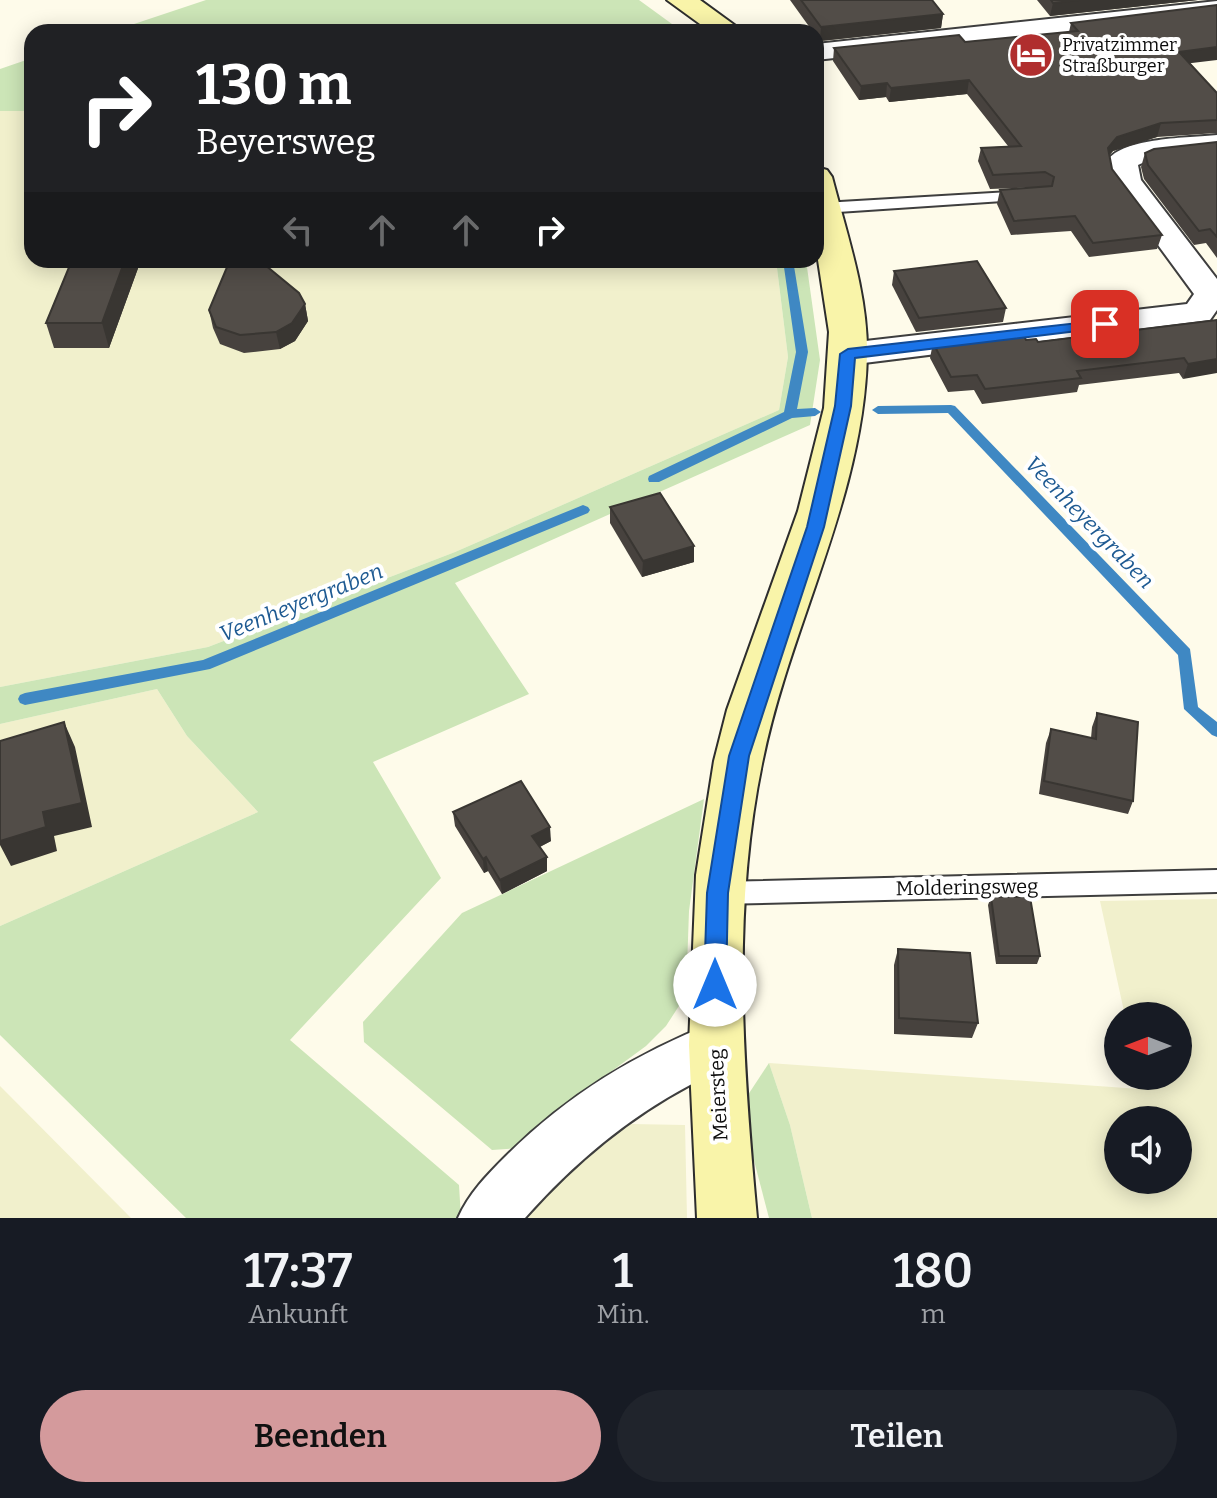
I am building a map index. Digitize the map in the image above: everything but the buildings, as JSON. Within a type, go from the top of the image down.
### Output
[{"type":"street","points":[[681,0],[718,24]]},
{"type":"street","points":[[824,51],[1020,19],[1217,9]]},
{"type":"street","points":[[848,354],[1198,313],[1214,293],[1126,181],[1122,161],[1143,152],[1217,144]]},
{"type":"street","name":"Meiersteg","points":[[727,1218],[716,1047],[717,893],[739,756],[815,527],[843,406],[848,354],[842,291],[824,211]]},
{"type":"street","points":[[487,1218],[584,1120],[625,1090],[669,1066],[716,1047]]},
{"type":"lane","points":[[824,193],[1042,194]]},
{"type":"lane","name":"Molderingsweg","points":[[717,893],[1217,881]]},
{"type":"green space","points":[[206,0],[639,0],[672,24],[134,24]]},
{"type":"green space","points":[[24,61],[24,111],[0,111],[0,69]]},
{"type":"green space","points":[[0,111],[24,111],[24,268],[777,268],[788,357],[779,410],[455,552],[208,647],[0,687]]},
{"type":"green space","points":[[777,268],[807,268],[820,360],[810,425],[455,583],[529,694],[373,762],[441,878],[290,1040],[459,1185],[461,1218],[186,1218],[0,1035],[0,926],[258,812],[187,736],[157,689],[0,724],[0,687],[208,647],[455,552],[779,410],[788,357]]},
{"type":"green space","points":[[157,689],[187,736],[258,812],[0,926],[0,724]]},
{"type":"green space","points":[[704,799],[689,911],[686,995],[666,1026],[646,1046],[601,1079],[533,1147],[492,1150],[364,1042],[363,1022],[462,913]]},
{"type":"green space","points":[[1217,899],[1217,1218],[812,1218],[790,1125],[769,1063],[1104,1086],[1104,1090],[1192,1090],[1192,1002],[1122,1002],[1100,901]]},
{"type":"green space","points":[[769,1063],[790,1125],[812,1218],[769,1218],[740,1107]]},
{"type":"green space","points":[[0,1086],[131,1218],[0,1218]]},
{"type":"green space","points":[[632,1124],[685,1125],[687,1218],[506,1218],[603,1131]]},
{"type":"waterway","points":[[789,268],[802,352],[790,414]]},
{"type":"waterway","name":"Veenheyergraben","points":[[878,410],[951,409],[1185,653],[1191,709],[1217,731]]},
{"type":"waterway","name":"Veenheyergraben","points":[[790,414],[815,412]]},
{"type":"waterway","name":"Veenheyergraben","points":[[654,479],[790,414]]},
{"type":"waterway","name":"Veenheyergraben","points":[[25,699],[205,665],[583,510]]},
{"type":"place","name":"Privatzimmer Straßburger","points":[[1031,55]]},
{"type":"route","points":[[715,985],[717,893],[739,756],[815,527],[843,406],[848,354],[1105,324]]}]
